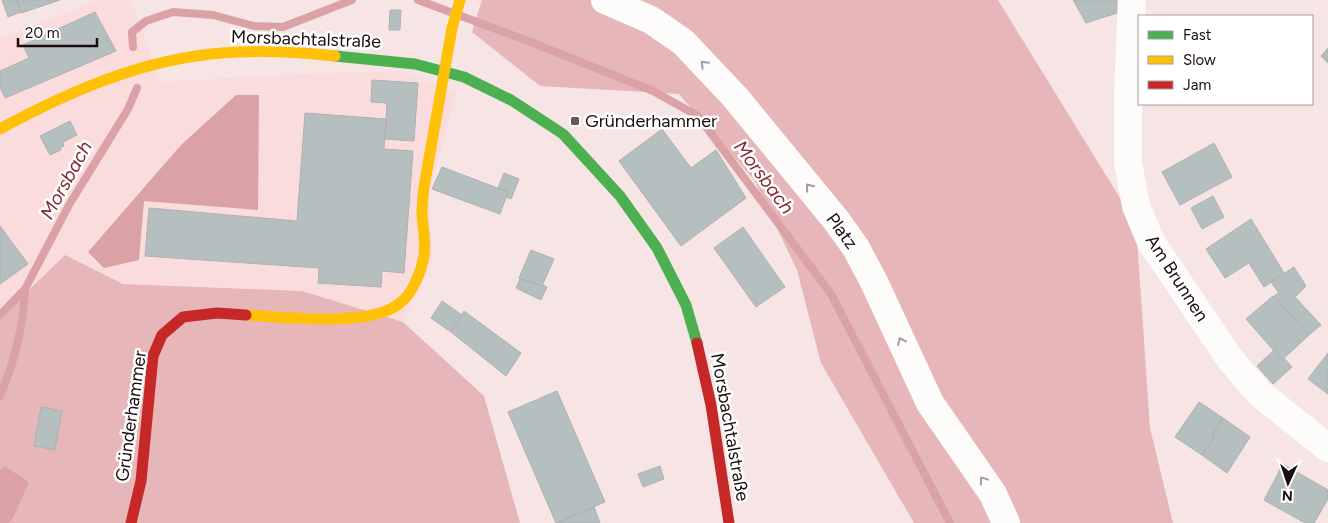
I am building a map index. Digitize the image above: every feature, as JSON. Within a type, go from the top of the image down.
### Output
[{"type":"main road","name":"Gründerhammer","points":[[131,523],[141,481],[153,356],[162,335],[183,317],[217,313],[328,319],[366,317],[400,304],[410,292],[419,274],[424,255],[422,211],[424,187],[452,28],[460,0]]},
{"type":"main road","name":"Morsbachtalstraße","points":[[0,129],[33,110],[130,72],[219,53],[289,52],[386,59],[445,72],[477,82],[523,108],[563,134],[613,186],[665,262],[686,306],[706,372],[729,523]]},
{"type":"street","name":"Platz","points":[[605,0],[651,20],[683,42],[735,97],[836,220],[856,248],[874,282],[930,403],[993,494],[1006,523]]},
{"type":"street","name":"Am Brunnen","points":[[1132,0],[1128,94],[1128,162],[1136,206],[1152,242],[1230,359],[1259,393],[1328,448]]},
{"type":"shaded area","points":[[100,0],[131,0],[161,82],[301,74],[401,71],[457,93],[429,193],[433,261],[403,322],[302,291],[123,284],[65,255],[0,318],[0,38]]},
{"type":"shaded area","points":[[482,0],[998,0],[1136,224],[1150,428],[1173,523],[914,523],[821,363],[797,270],[754,180],[679,94],[540,86],[472,32]]},
{"type":"shaded area","points":[[236,95],[259,95],[258,210],[144,201],[139,260],[104,268],[88,252],[181,145]]},
{"type":"shaded area","points":[[65,255],[123,284],[302,291],[403,322],[484,396],[520,523],[0,523],[0,318]]},
{"type":"shaded area","points":[[4,466],[29,482],[13,518],[8,523],[0,523],[0,470]]},
{"type":"building","points":[[2,0],[17,0],[21,12],[8,17]]},
{"type":"building","points":[[17,0],[60,0],[21,13]]},
{"type":"building","points":[[1073,0],[1117,0],[1117,13],[1086,23]]},
{"type":"building","points":[[390,10],[401,10],[400,30],[389,30]]},
{"type":"building","points":[[95,12],[116,51],[5,98],[0,87],[0,71],[29,58],[23,45]]},
{"type":"building","points":[[1328,48],[1328,63],[1321,56]]},
{"type":"building","points":[[372,80],[418,83],[414,141],[385,139],[387,103],[371,102]]},
{"type":"building","points":[[305,113],[386,119],[384,149],[413,151],[404,273],[382,271],[381,287],[318,283],[319,268],[145,256],[149,208],[297,221]]},
{"type":"building","points":[[70,121],[77,135],[63,142],[64,146],[60,148],[61,150],[50,155],[40,136]]},
{"type":"building","points":[[662,129],[691,168],[716,150],[746,198],[681,246],[619,161]]},
{"type":"building","points":[[1214,143],[1232,177],[1180,205],[1162,172]]},
{"type":"building","points":[[442,167],[508,192],[500,214],[432,189]]},
{"type":"building","points":[[504,173],[519,179],[511,199],[506,197],[508,192],[498,188]]},
{"type":"building","points":[[1213,196],[1224,217],[1202,229],[1191,208]]},
{"type":"building","points":[[1251,219],[1284,273],[1264,287],[1249,263],[1225,278],[1206,249]]},
{"type":"building","points":[[0,226],[28,264],[0,284]]},
{"type":"building","points":[[743,227],[785,287],[756,307],[714,248]]},
{"type":"building","points":[[531,250],[554,259],[542,286],[519,278]]},
{"type":"building","points":[[1294,267],[1306,286],[1295,297],[1321,325],[1309,335],[1274,296],[1279,293],[1271,282]]},
{"type":"building","points":[[520,279],[547,287],[541,300],[516,288]]},
{"type":"building","points":[[1273,296],[1309,335],[1282,360],[1246,319]]},
{"type":"building","points":[[442,301],[462,315],[451,332],[431,318]]},
{"type":"building","points":[[464,311],[521,353],[506,376],[451,332]]},
{"type":"building","points":[[1274,350],[1282,360],[1284,358],[1292,367],[1273,384],[1257,366]]},
{"type":"building","points":[[1328,353],[1328,394],[1308,379]]},
{"type":"building","points":[[557,391],[605,502],[556,523],[508,412]]},
{"type":"building","points":[[1199,402],[1223,418],[1212,435],[1215,437],[1202,455],[1175,437]]},
{"type":"building","points":[[41,407],[62,411],[55,450],[34,446]]},
{"type":"building","points":[[1223,418],[1250,437],[1227,473],[1202,455],[1215,437],[1212,435]]},
{"type":"building","points":[[1283,464],[1328,490],[1328,499],[1314,523],[1305,523],[1264,500]]},
{"type":"building","points":[[660,466],[664,479],[643,487],[638,474]]},
{"type":"building","points":[[594,507],[600,523],[557,523]]},
{"type":"waterway","name":"Morsbach","points":[[133,47],[132,32],[146,21],[173,12],[213,15],[254,26],[283,27],[352,0]]},
{"type":"waterway","name":"Morsbach","points":[[418,0],[653,91],[698,116],[831,294],[950,523]]},
{"type":"waterway","name":"Morsbach","points":[[0,315],[25,289],[69,205],[128,109],[137,88]]},
{"type":"waterway","name":"Morsbach","points":[[0,396],[17,344],[25,289]]},
{"type":"traffic: fast","points":[[335,56],[415,64],[464,77],[511,100],[563,134],[620,196],[657,248],[686,305],[697,343]]},
{"type":"traffic: slow","points":[[246,315],[303,319],[369,316],[387,311],[400,303],[409,294],[419,275],[424,256],[425,240],[422,214],[424,187],[452,28],[460,0]]},
{"type":"traffic: slow","points":[[0,129],[79,90],[107,79],[164,62],[193,56],[236,52],[307,53],[335,56]]},
{"type":"traffic: jam","points":[[131,523],[141,481],[153,356],[162,335],[183,317],[217,313],[246,315]]},
{"type":"traffic: jam","points":[[697,343],[711,405],[729,523]]},
{"type":"place","name":"Gründerhammer","points":[[575,121]]}]
